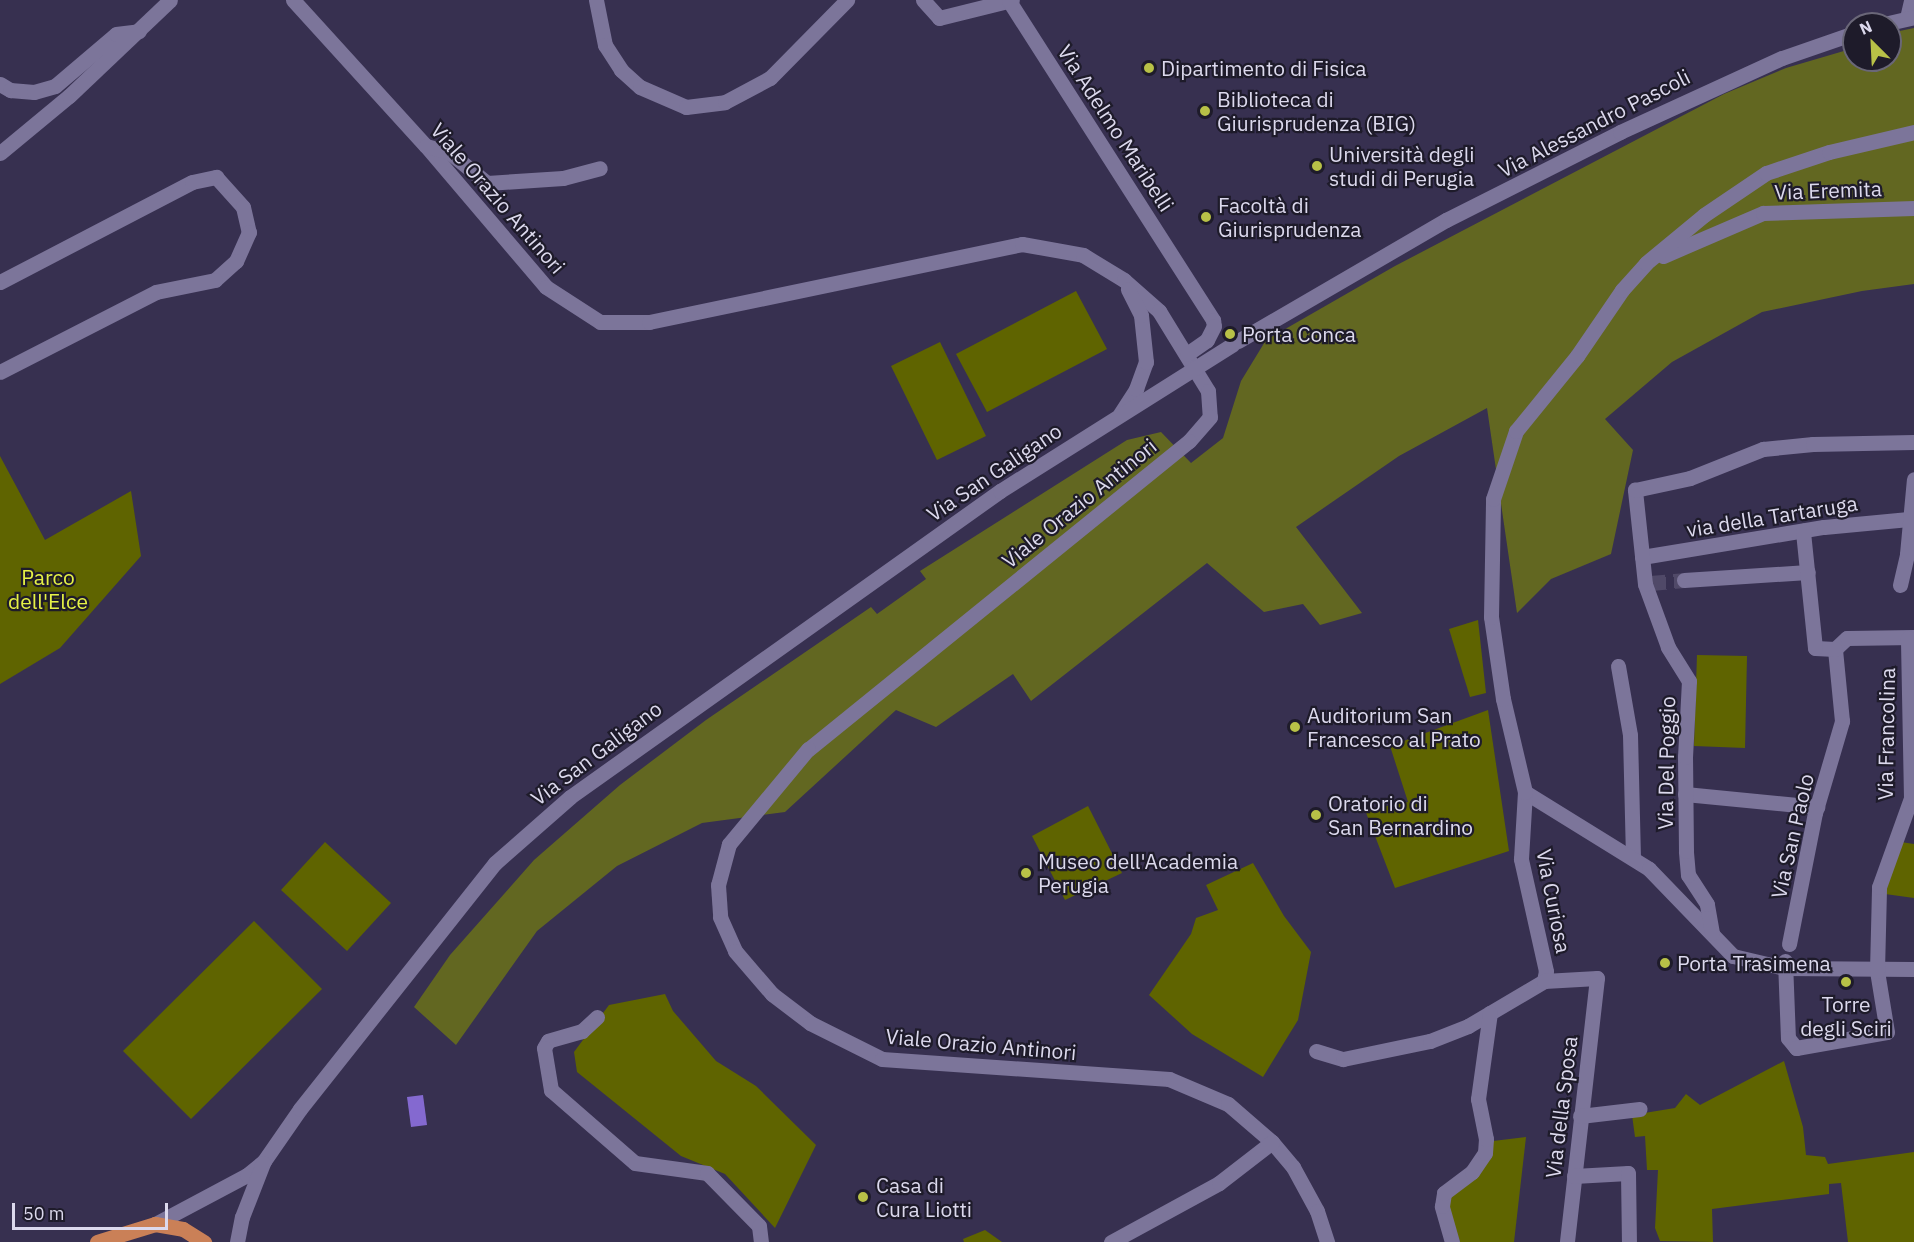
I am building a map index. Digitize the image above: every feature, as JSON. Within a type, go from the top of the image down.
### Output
[{"type":"main road","name":"Via San Galigano","points":[[97,1242],[155,1224]]},
{"type":"main road","points":[[155,1224],[183,1229],[204,1242]]},
{"type":"street","points":[[0,153],[139,31],[170,0]]},
{"type":"street","name":"Viale Orazio Antinori","points":[[293,0],[426,146],[546,287],[600,322],[649,322],[1022,244],[1083,255],[1124,280],[1159,311],[1208,391],[1210,417],[1189,441],[808,748],[759,803],[729,844],[718,885],[720,917],[735,951],[772,994],[810,1023],[882,1059],[1169,1079],[1228,1104],[1272,1142],[1293,1167],[1317,1211],[1328,1242]]},
{"type":"street","points":[[596,0],[605,45],[621,70],[640,87],[683,113],[725,102],[770,78],[847,0]]},
{"type":"street","name":"Via Adelmo Maribelli","points":[[923,0],[939,18],[1010,1],[1213,320],[1214,326],[1207,340],[1187,354]]},
{"type":"street","points":[[1911,0],[1911,17]]},
{"type":"street","points":[[0,84],[10,90],[34,92],[55,86],[116,34],[139,31]]},
{"type":"street","name":"Via Alessandro Pascoli","points":[[1196,368],[1236,342],[1446,220],[1620,132],[1771,62],[1842,37]]},
{"type":"street","points":[[1914,132],[1829,152],[1766,173],[1704,215],[1647,263],[1516,431],[1493,499],[1491,617],[1503,699],[1525,792],[1649,869],[1733,956],[1784,965],[1876,971],[1914,969]]},
{"type":"street","points":[[426,146],[449,152],[487,183],[563,178],[600,168]]},
{"type":"street","points":[[0,282],[192,182],[216,177],[243,207],[249,232],[236,261],[215,280],[156,292],[0,372]]},
{"type":"street","name":"Via Eremita","points":[[1647,263],[1763,213],[1914,208]]},
{"type":"street","points":[[1118,417],[1136,389],[1146,362],[1141,315],[1124,280]]},
{"type":"street","name":"Via San Galigano","points":[[155,1224],[247,1175],[264,1161],[300,1109],[472,891],[533,828],[663,728],[1000,491],[1196,368]]},
{"type":"street","name":"Via Del Poggio","points":[[1712,933],[1707,904],[1688,874],[1685,794],[1689,681],[1668,646],[1648,584],[1642,557],[1635,490],[1690,478],[1763,449],[1813,444],[1914,442]]},
{"type":"street","points":[[1900,585],[1914,482]]},
{"type":"street","name":"via della Tartaruga","points":[[1642,557],[1803,531],[1909,519]]},
{"type":"street","points":[[1803,531],[1815,648],[1835,649],[1847,638],[1911,638]]},
{"type":"street","points":[[1684,580],[1808,572]]},
{"type":"street","name":"Via Francolina","points":[[1784,965],[1788,1038],[1796,1048],[1887,1032],[1876,971],[1879,887],[1912,798],[1911,638]]},
{"type":"street","name":"Via San Paolo","points":[[1789,944],[1817,807],[1839,739],[1842,721],[1835,649]]},
{"type":"street","points":[[1618,666],[1630,735],[1633,858]]},
{"type":"street","name":"Via Curiosa","points":[[1525,792],[1521,859],[1546,971],[1544,981]]},
{"type":"street","points":[[1685,794],[1817,807]]},
{"type":"street","name":"Via della Sposa","points":[[1544,981],[1597,978],[1567,1242]]},
{"type":"street","points":[[1316,1051],[1343,1059],[1430,1041],[1490,1013],[1544,981]]},
{"type":"street","points":[[1452,1242],[1442,1206],[1444,1193],[1472,1172],[1485,1153],[1486,1139],[1478,1099],[1490,1013]]},
{"type":"street","points":[[597,1017],[582,1031],[548,1041],[544,1048],[551,1090],[635,1162],[707,1173],[759,1226],[761,1242]]},
{"type":"street","points":[[1580,1116],[1640,1108]]},
{"type":"street","points":[[1118,1240],[1219,1183],[1272,1142]]},
{"type":"street","points":[[237,1242],[242,1217],[264,1161]]},
{"type":"street","points":[[1574,1176],[1628,1173],[1629,1242]]},
{"type":"green space","points":[[1914,28],[1914,284],[1862,291],[1762,312],[1672,362],[1605,419],[1633,450],[1611,554],[1551,579],[1517,613],[1487,408],[1399,456],[1296,527],[1362,613],[1320,625],[1303,604],[1264,612],[1207,563],[1031,701],[1013,674],[936,727],[896,710],[785,812],[702,823],[617,866],[537,931],[456,1045],[414,1007],[450,955],[534,860],[620,785],[706,720],[871,607],[877,614],[926,579],[920,571],[1127,440],[1161,432],[1191,463],[1223,438],[1241,381],[1266,340],[1395,266],[1724,94],[1786,68],[1842,52],[1842,72],[1902,72],[1902,30]]},
{"type":"green space","points":[[1076,291],[1107,349],[987,412],[956,354]]},
{"type":"green space","points":[[940,342],[986,436],[937,460],[891,366]]},
{"type":"green space","name":"Parco dell'Elce","points":[[0,456],[45,540],[131,491],[141,556],[60,648],[0,684]]},
{"type":"green space","points":[[1478,620],[1486,693],[1470,697],[1449,629]]},
{"type":"green space","points":[[1697,655],[1747,656],[1745,748],[1694,746]]},
{"type":"green space","points":[[1488,710],[1509,851],[1395,888],[1365,810],[1408,802],[1390,746]]},
{"type":"green space","points":[[1088,806],[1122,873],[1065,900],[1032,836]]},
{"type":"green space","points":[[325,842],[391,903],[347,951],[281,890]]},
{"type":"green space","points":[[1901,842],[1914,844],[1914,898],[1885,894]]},
{"type":"green space","points":[[1253,863],[1284,916],[1311,952],[1298,1020],[1263,1077],[1192,1034],[1149,995],[1191,934],[1196,918],[1218,910],[1206,885]]},
{"type":"green space","points":[[254,921],[322,989],[191,1119],[123,1051]]},
{"type":"green space","points":[[665,994],[673,1011],[716,1061],[756,1086],[816,1145],[775,1228],[725,1174],[681,1156],[577,1072],[574,1052],[609,1005]]},
{"type":"green space","points":[[1784,1061],[1803,1127],[1806,1155],[1825,1157],[1828,1164],[1914,1152],[1914,1242],[1848,1242],[1841,1183],[1829,1184],[1829,1194],[1712,1209],[1713,1242],[1660,1241],[1655,1228],[1658,1170],[1647,1170],[1645,1136],[1635,1137],[1632,1115],[1675,1108],[1686,1094],[1700,1105]]},
{"type":"green space","points":[[1526,1137],[1514,1242],[1460,1242],[1447,1205],[1451,1196],[1493,1141]]},
{"type":"green space","points":[[985,1230],[1002,1242],[964,1242],[963,1239]]},
{"type":"shaded area","points":[[423,1095],[427,1125],[411,1127],[407,1097]]},
{"type":"tunnel","points":[[1651,583],[1684,580]]},
{"type":"place","name":"Dipartimento di Fisica","points":[[1149,68]]},
{"type":"place","name":"Biblioteca di Giurisprudenza (BIG)","points":[[1205,111]]},
{"type":"place","name":"Università degli studi di Perugia","points":[[1317,166]]},
{"type":"place","name":"Facoltà di Giurisprudenza","points":[[1206,217]]},
{"type":"place","name":"Porta Conca","points":[[1230,334]]},
{"type":"place","name":"Auditorium San Francesco al Prato","points":[[1295,727]]},
{"type":"place","name":"Oratorio di San Bernardino","points":[[1316,815]]},
{"type":"place","name":"Museo dell'Academia Perugia","points":[[1026,873]]},
{"type":"place","name":"Porta Trasimena","points":[[1665,963]]},
{"type":"place","name":"Torre degli Sciri","points":[[1846,982]]},
{"type":"place","name":"Casa di Cura Liotti","points":[[863,1197]]}]
